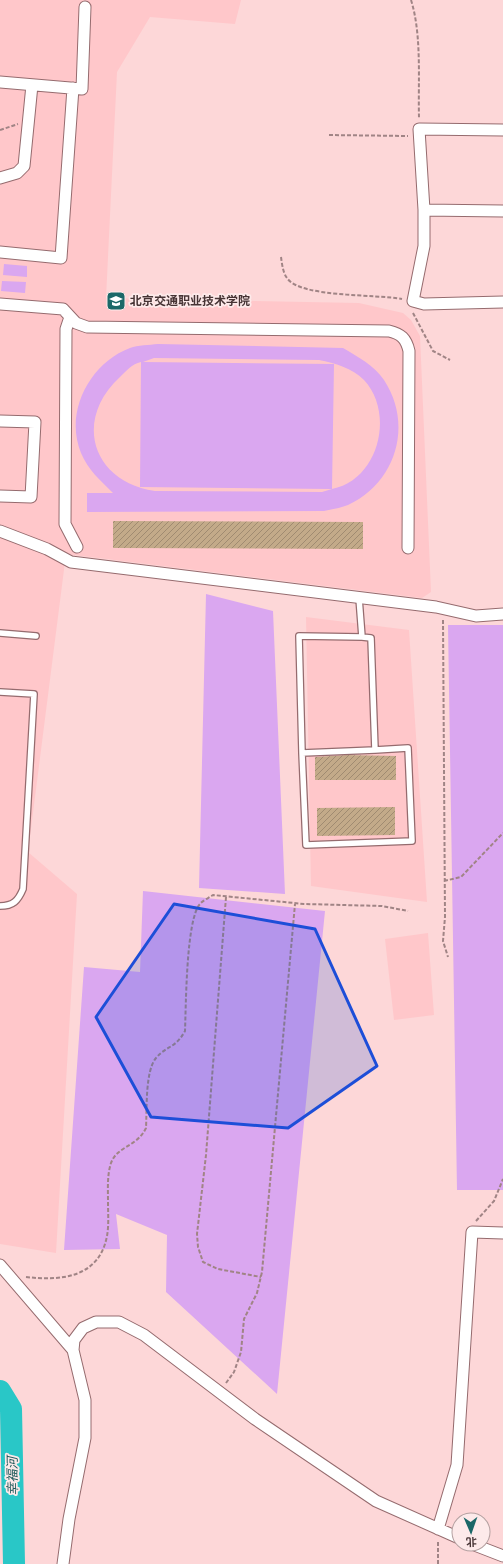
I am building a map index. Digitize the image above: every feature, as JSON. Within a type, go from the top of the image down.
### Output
[{"type":"street","points":[[0,82],[82,89],[86,7]]},
{"type":"street","points":[[0,178],[17,173],[24,166],[32,85]]},
{"type":"street","points":[[0,252],[61,258],[73,88]]},
{"type":"street","points":[[503,130],[419,133],[424,210],[424,246],[413,302],[424,304],[503,302]]},
{"type":"street","points":[[424,210],[503,211]]},
{"type":"street","points":[[0,304],[63,310],[76,323],[87,327],[389,331],[401,334],[407,341],[409,351],[408,548]]},
{"type":"street","points":[[70,317],[66,329],[65,524],[77,547]]},
{"type":"street","points":[[0,421],[35,422],[31,497],[0,496]]},
{"type":"street","points":[[0,531],[47,549],[71,562],[443,609],[476,616],[503,614]]},
{"type":"street","points":[[438,1529],[457,1465],[472,1232],[503,1233]]},
{"type":"street","points":[[0,1266],[73,1350]]},
{"type":"street","points":[[63,1564],[69,1519],[85,1438],[85,1400],[73,1350],[74,1340],[83,1328],[96,1322],[119,1322],[144,1335],[255,1419],[376,1501],[451,1535]]},
{"type":"street","points":[[491,1551],[503,1556]]},
{"type":"lane","points":[[359,598],[362,637]]},
{"type":"lane","points":[[0,633],[36,636]]},
{"type":"lane","points":[[302,753],[375,750],[408,748],[412,841],[306,845],[302,753],[299,636],[371,638],[375,750]]},
{"type":"lane","points":[[0,692],[34,694],[23,889],[15,903],[9,906],[0,906]]},
{"type":"path","points":[[329,135],[419,133],[415,13],[411,0]]},
{"type":"path","points":[[0,130],[28,122]]},
{"type":"path","points":[[281,257],[287,279],[295,286],[322,293],[392,297],[413,302],[412,312],[434,350],[450,360]]},
{"type":"path","points":[[443,609],[443,941],[448,957]]},
{"type":"path","points":[[444,881],[462,877],[503,833]]},
{"type":"path","points":[[10,1276],[43,1279],[70,1277],[89,1269],[98,1258],[107,1236],[108,1174],[111,1162],[115,1155],[125,1147],[137,1142],[146,1128],[151,1065],[164,1051],[172,1047],[180,1040],[185,1031],[190,943],[194,914],[200,904],[213,896],[295,904],[382,906],[408,911]]},
{"type":"path","points":[[226,897],[206,1156],[197,1234],[198,1247],[204,1262],[218,1269],[261,1277]]},
{"type":"path","points":[[219,1392],[234,1372],[241,1352],[244,1319],[257,1293],[261,1277],[295,904]]},
{"type":"path","points":[[472,1232],[477,1218],[494,1201],[503,1179]]},
{"type":"path","points":[[438,1529],[438,1564]]},
{"type":"highlighted area","points":[[174,904],[315,929],[377,1066],[288,1128],[151,1117],[96,1017]]},
{"type":"shaded area","name":"北京交通职业技术学院","points":[[0,0],[241,0],[235,24],[150,17],[117,72],[106,298],[359,303],[403,313],[411,320],[420,336],[431,592],[422,598],[66,554],[28,852],[77,894],[56,1253],[0,1244]]},
{"type":"shaded area","points":[[4,264],[27,266],[27,277],[3,275]]},
{"type":"shaded area","points":[[2,281],[26,282],[25,293],[1,291]]},
{"type":"shaded area","points":[[158,344],[343,348],[375,370],[384,380],[393,397],[398,415],[398,433],[395,450],[389,467],[378,482],[365,495],[348,505],[324,511],[87,512],[87,493],[113,493],[91,470],[81,453],[77,437],[76,421],[78,406],[92,377],[103,365],[116,355],[130,348]],"holes":[[[154,358],[319,360],[337,364],[349,369],[364,380],[373,394],[379,410],[380,427],[377,444],[371,459],[361,473],[348,483],[332,489],[334,364],[143,362]],[[141,362],[140,487],[133,485],[116,475],[104,462],[96,447],[94,430],[97,412],[105,394],[127,370]],[[140,487],[332,489],[322,492],[155,491]]]},
{"type":"shaded area","points":[[206,594],[273,611],[285,894],[199,888]]},
{"type":"shaded area","points":[[306,617],[409,630],[427,902],[311,886]]},
{"type":"shaded area","points":[[448,625],[503,625],[503,1190],[457,1190]]},
{"type":"shaded area","points":[[143,891],[325,911],[277,1394],[166,1292],[167,1235],[116,1214],[120,1249],[64,1250],[84,967],[140,972]]},
{"type":"shaded area","points":[[428,933],[434,1015],[394,1020],[385,939]]},
{"type":"building","points":[[113,521],[363,522],[363,549],[113,548]]},
{"type":"building","points":[[347,755],[396,756],[396,780],[315,780],[315,757]]},
{"type":"building","points":[[395,807],[395,835],[317,836],[317,808]]},
{"type":"waterway","name":"幸福河","points":[[0,1391],[11,1409],[14,1564]]},
{"type":"place","name":"北京交通职业技术学院","points":[[116,301]]}]
